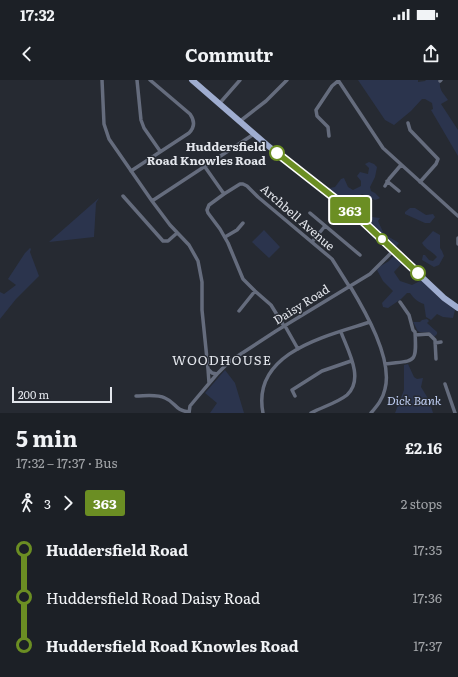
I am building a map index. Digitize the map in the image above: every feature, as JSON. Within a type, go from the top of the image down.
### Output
[{"type":"main road","points":[[192,80],[239,122],[356,215],[444,298],[458,308]]},
{"type":"street","points":[[102,80],[104,124],[107,135],[152,201],[194,253],[200,270],[209,383]]},
{"type":"street","points":[[137,80],[141,120],[145,130],[160,151]]},
{"type":"street","points":[[131,171],[191,131],[193,126],[194,121],[190,114],[150,80]]},
{"type":"street","points":[[219,104],[240,80]]},
{"type":"street","points":[[239,122],[266,101],[286,80]]},
{"type":"street","points":[[329,136],[328,127],[316,114],[316,108],[338,80],[375,138],[388,153],[458,216]]},
{"type":"street","points":[[407,125],[438,159],[436,164],[420,182]]},
{"type":"street","points":[[152,201],[254,134]]},
{"type":"street","points":[[385,186],[401,165]]},
{"type":"street","points":[[205,167],[224,194],[210,204],[207,210],[225,237],[241,275],[254,291],[274,308],[298,349]]},
{"type":"street","points":[[388,182],[399,191]]},
{"type":"street","name":"Archbell Avenue","points":[[224,194],[237,186],[245,184],[258,197],[334,261],[370,322],[385,364],[385,391],[380,403],[371,413]]},
{"type":"street","points":[[123,196],[163,241],[168,241],[177,233]]},
{"type":"street","points":[[310,213],[360,256]]},
{"type":"street","points":[[225,237],[235,231],[243,223]]},
{"type":"street","points":[[312,242],[325,226]]},
{"type":"street","points":[[458,238],[458,244]]},
{"type":"street","name":"Daisy Road","points":[[189,412],[192,404],[209,383],[237,355],[370,274],[394,250]]},
{"type":"street","points":[[239,311],[254,291]]},
{"type":"street","points":[[385,364],[410,361],[416,352],[416,335],[409,315],[400,302]]},
{"type":"street","points":[[263,413],[261,402],[262,390],[269,374],[278,362],[315,340],[370,322]]},
{"type":"street","points":[[311,413],[345,396],[350,391],[355,379],[355,370],[341,332]]},
{"type":"street","points":[[416,335],[429,334],[435,340],[436,359]]},
{"type":"street","points":[[435,343],[441,342]]},
{"type":"street","points":[[295,396],[292,390],[304,382],[324,370],[351,361]]},
{"type":"street","points":[[208,369],[212,373],[217,374]]},
{"type":"street","points":[[445,384],[455,413]]},
{"type":"street","points":[[136,396],[164,397],[172,402],[178,412],[189,412]]},
{"type":"green space","points":[[358,80],[418,80],[418,82],[438,80],[441,90],[448,100],[441,104],[458,130],[458,156],[431,110],[433,109],[432,103],[422,99],[411,111],[394,125],[385,120]]},
{"type":"green space","points":[[369,162],[377,167],[375,177],[370,187],[371,191],[380,198],[375,200],[362,194],[348,206],[325,187],[335,187],[341,179],[344,178],[348,187],[353,190],[361,186],[361,181],[357,176],[360,172],[368,174],[369,168],[365,164]]},
{"type":"green space","points":[[99,198],[96,203],[94,237],[49,242]]},
{"type":"green space","points":[[410,208],[415,208],[426,215],[433,214],[435,217],[430,223],[425,223],[405,214],[405,212]]},
{"type":"green space","points":[[359,211],[372,217],[380,218],[378,221],[384,234],[399,243],[395,248],[358,214],[357,212]]},
{"type":"green space","points":[[264,230],[280,247],[269,258],[252,242]]},
{"type":"green space","points":[[433,231],[440,235],[440,248],[444,256],[439,265],[434,267],[422,260],[423,255],[425,255],[429,260],[433,261],[437,257],[422,243]]},
{"type":"green space","points":[[30,248],[30,252],[39,276],[16,299],[0,319],[0,292],[4,294],[16,285],[8,279]]},
{"type":"green space","points":[[395,254],[403,262],[394,272],[400,281],[412,285],[422,280],[437,296],[455,310],[453,318],[443,317],[437,314],[431,320],[426,317],[424,304],[416,300],[410,293],[407,293],[388,308],[383,307],[382,303],[393,291],[383,281],[377,270],[389,261]]},
{"type":"green space","points":[[427,319],[429,321],[427,323],[437,332],[434,337],[429,332],[419,332],[413,322],[420,322]]},
{"type":"green space","name":"Dick Bank","points":[[408,364],[414,377],[417,379],[423,378],[421,387],[429,400],[433,413],[395,413],[404,390],[404,365]]},
{"type":"green space","points":[[225,370],[235,383],[244,413],[210,413],[217,403],[205,393]]},
{"type":"bus line","name":"363","points":[[277,153],[356,215],[418,273]]},
{"type":"place","name":"Huddersfield Road Knowles Road","points":[[277,153]]},
{"type":"district","name":"WOODHOUSE","points":[[222,359]]}]
